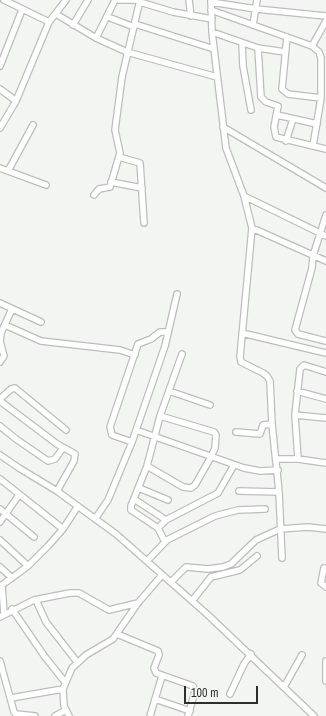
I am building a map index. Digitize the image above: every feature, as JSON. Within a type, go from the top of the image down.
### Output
[{"type":"street","points":[[4,0],[48,22]]},
{"type":"street","points":[[0,128],[16,100],[48,22],[66,0]]},
{"type":"street","points":[[73,25],[88,0]]},
{"type":"street","points":[[96,38],[108,17],[115,0]]},
{"type":"street","points":[[119,0],[139,1],[191,16],[212,19]]},
{"type":"street","points":[[189,0],[191,16]]},
{"type":"street","points":[[253,25],[257,0]]},
{"type":"street","points":[[94,195],[99,189],[109,187],[119,157],[120,150],[115,136],[115,130],[127,52],[139,1]]},
{"type":"street","points":[[282,558],[278,470],[272,424],[270,381],[268,376],[241,362],[242,333],[252,228],[244,196],[228,158],[212,32],[211,1],[256,9],[326,16]]},
{"type":"street","points":[[0,66],[22,10]]},
{"type":"street","points":[[211,10],[312,46],[319,52],[324,81],[313,146]]},
{"type":"street","points":[[56,14],[96,38],[127,52],[217,77]]},
{"type":"street","points":[[108,17],[214,49]]},
{"type":"street","points":[[312,46],[326,21]]},
{"type":"street","points":[[212,32],[258,48],[285,52]]},
{"type":"street","points":[[287,37],[282,84],[284,92],[321,98]]},
{"type":"street","points":[[242,43],[243,66],[251,110]]},
{"type":"street","points":[[258,48],[261,97],[266,102],[277,104],[278,106],[275,135],[286,141],[326,149]]},
{"type":"street","points":[[0,89],[16,100]]},
{"type":"street","points":[[277,115],[317,124]]},
{"type":"street","points":[[286,141],[293,118]]},
{"type":"street","points":[[8,171],[13,158],[32,125]]},
{"type":"street","points":[[223,127],[326,188]]},
{"type":"street","points":[[119,157],[140,163],[144,223]]},
{"type":"street","points":[[0,168],[46,185]]},
{"type":"street","points":[[111,182],[142,188]]},
{"type":"street","points":[[244,196],[326,236]]},
{"type":"street","points":[[326,215],[313,256],[312,268],[295,330],[298,334],[326,340]]},
{"type":"street","points":[[252,228],[326,261]]},
{"type":"street","points":[[95,519],[108,500],[132,442],[168,332],[177,294]]},
{"type":"street","points":[[0,303],[41,322]]},
{"type":"street","points":[[0,362],[4,356],[0,338],[12,309]]},
{"type":"street","points":[[5,324],[41,341],[120,350],[135,355]]},
{"type":"street","points":[[132,442],[112,435],[110,430],[139,343],[151,340],[160,332],[168,332]]},
{"type":"street","points":[[242,333],[326,353]]},
{"type":"street","points":[[165,542],[158,528],[132,511],[131,506],[147,466],[160,416],[182,354]]},
{"type":"street","points":[[298,459],[295,415],[297,391],[302,367],[307,366],[326,372]]},
{"type":"street","points":[[57,491],[75,458],[73,452],[63,448],[0,400],[11,389],[15,388],[66,430]]},
{"type":"street","points":[[169,391],[210,405]]},
{"type":"street","points":[[297,391],[326,399]]},
{"type":"street","points":[[295,415],[326,418]]},
{"type":"street","points":[[147,466],[187,488],[195,486],[212,457],[216,438],[214,432],[160,416]]},
{"type":"street","points":[[236,432],[260,434],[263,425],[272,424]]},
{"type":"street","points":[[0,426],[48,461],[55,459],[63,448]]},
{"type":"street","points":[[136,430],[251,471],[278,470]]},
{"type":"street","points":[[0,455],[18,468],[57,491],[116,534],[251,654],[314,716]]},
{"type":"street","points":[[276,459],[298,459],[326,463]]},
{"type":"street","points":[[158,528],[166,520],[218,493],[234,465]]},
{"type":"street","points":[[0,479],[63,528]]},
{"type":"street","points":[[139,488],[168,500]]},
{"type":"street","points":[[239,491],[279,492]]},
{"type":"street","points":[[0,522],[19,495]]},
{"type":"street","points":[[134,498],[166,520]]},
{"type":"street","points":[[2,615],[2,582],[12,578],[28,566],[63,528],[78,506]]},
{"type":"street","points":[[0,509],[34,537]]},
{"type":"street","points":[[147,561],[165,542],[224,513],[265,509]]},
{"type":"street","points":[[171,582],[186,567],[223,567],[231,564],[256,540],[280,529],[308,527],[326,529]]},
{"type":"street","points":[[0,540],[28,566]]},
{"type":"street","points":[[192,601],[211,577],[240,570],[257,556]]},
{"type":"street","points":[[0,567],[12,578]]},
{"type":"street","points":[[324,568],[321,583],[326,587]]},
{"type":"street","points":[[69,716],[66,710],[63,689],[65,682],[77,662],[112,639],[117,634],[138,603],[162,575]]},
{"type":"street","points":[[2,615],[12,609],[36,600],[74,592],[107,610],[138,603]]},
{"type":"street","points":[[36,600],[46,622],[77,662]]},
{"type":"street","points":[[12,609],[45,657],[65,682]]},
{"type":"street","points":[[117,634],[158,651],[159,655],[154,670],[162,676],[194,688],[195,691],[189,713],[155,699]]},
{"type":"street","points":[[230,694],[244,664],[251,654]]},
{"type":"street","points":[[284,687],[302,655]]},
{"type":"street","points":[[0,661],[16,715],[35,716]]},
{"type":"street","points":[[326,662],[326,681]]},
{"type":"street","points":[[150,716],[162,676]]},
{"type":"street","points":[[11,698],[63,689]]},
{"type":"street","points":[[55,716],[66,710]]}]
